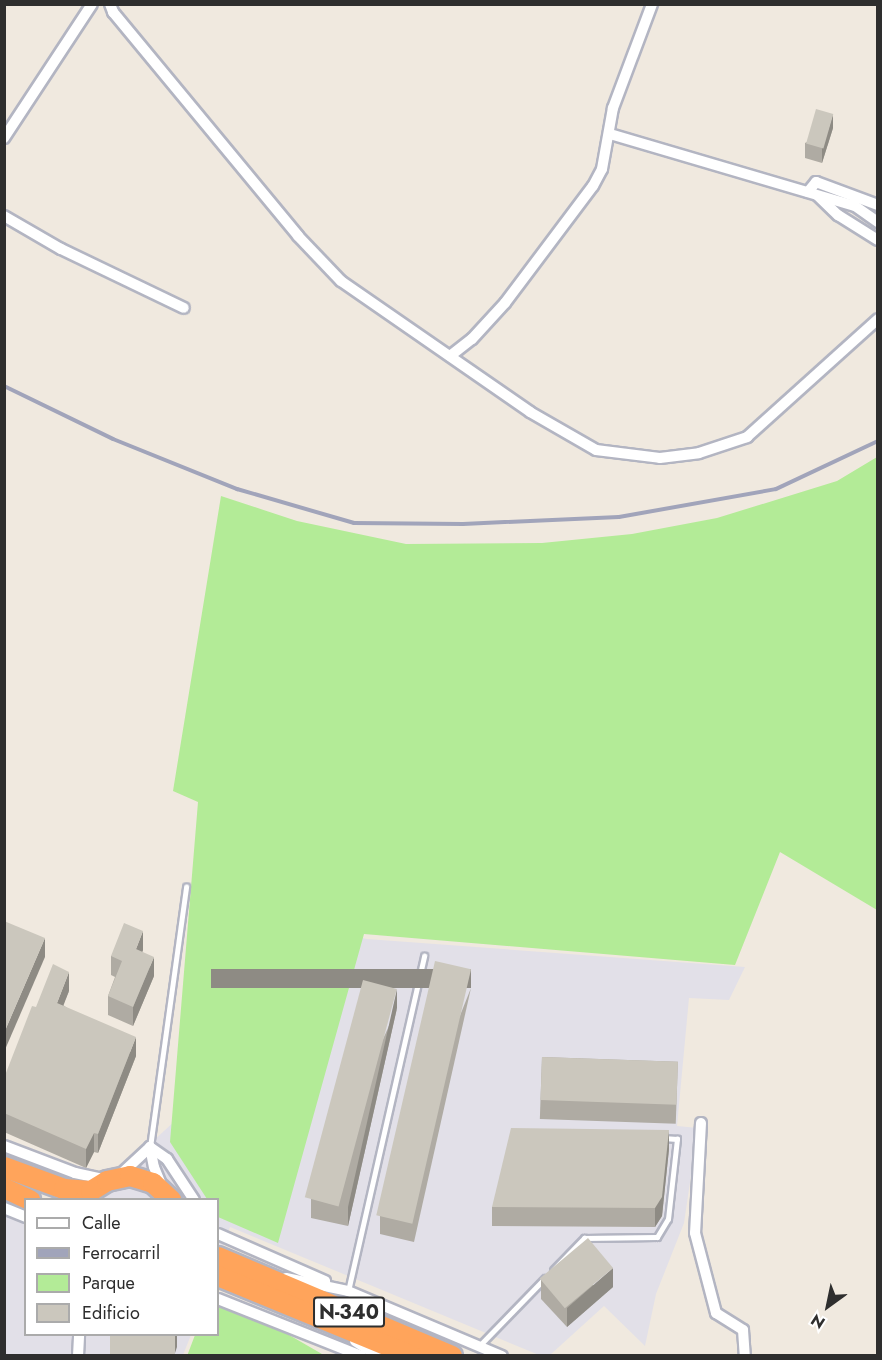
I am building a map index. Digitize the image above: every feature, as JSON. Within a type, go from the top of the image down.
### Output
[{"type":"highway","points":[[4,1167],[64,1189],[100,1187],[142,1178],[167,1195]]},
{"type":"highway","points":[[4,1188],[26,1198]]},
{"type":"highway","name":"N-340","points":[[219,1257],[452,1356]]},
{"type":"highway","name":"N-340","points":[[219,1275],[412,1356]]},
{"type":"street","points":[[4,138],[92,4]]},
{"type":"street","points":[[110,4],[113,12],[322,263],[341,281],[530,412],[596,450],[660,458],[699,453],[747,437],[878,319]]},
{"type":"street","points":[[450,356],[472,339],[534,268],[593,186],[602,169],[613,108],[652,4]]},
{"type":"street","points":[[610,134],[855,206],[878,222]]},
{"type":"street","points":[[812,193],[816,182],[878,205]]},
{"type":"street","points":[[812,193],[838,215],[878,240]]},
{"type":"street","points":[[4,216],[61,249],[184,308]]},
{"type":"street","points":[[701,1123],[695,1233],[716,1313],[742,1330],[745,1356]]},
{"type":"street","points":[[4,1146],[75,1173],[100,1187],[150,1147]]},
{"type":"street","points":[[150,1147],[154,1167],[167,1195]]},
{"type":"street","points":[[150,1147],[167,1160],[193,1198]]},
{"type":"street","points":[[4,1208],[24,1216]]},
{"type":"street","points":[[219,1234],[502,1356]]},
{"type":"street","points":[[246,1269],[348,1291]]},
{"type":"street","points":[[219,1299],[361,1356]]},
{"type":"street","points":[[314,1315],[378,1356]]},
{"type":"street","points":[[78,1356],[79,1336]]},
{"type":"lane","points":[[150,1147],[186,886]]},
{"type":"lane","points":[[348,1291],[424,956]]},
{"type":"lane","points":[[478,1346],[584,1238],[657,1237],[668,1219],[677,1139],[654,1138]]},
{"type":"shaded area","points":[[219,908],[367,939],[745,967],[729,1000],[689,998],[677,1126],[698,1128],[684,1223],[656,1294],[645,1346],[604,1306],[550,1355],[539,1355],[230,1227],[219,1257],[219,1198],[91,1198],[177,1119]]},
{"type":"shaded area","points":[[4,1208],[24,1217],[24,1336],[191,1336],[183,1355],[5,1355]]},
{"type":"green space","points":[[877,457],[877,910],[780,852],[735,965],[364,934],[278,1243],[219,1217],[219,1198],[206,1198],[170,1142],[198,802],[173,791],[221,496],[297,521],[406,544],[542,543],[632,534],[717,518],[837,481]]},
{"type":"green space","points":[[219,1295],[327,1355],[187,1356],[195,1336],[219,1336]]},
{"type":"building","points":[[816,109],[833,114],[823,149],[806,144]]},
{"type":"building","points":[[4,921],[45,938],[4,1033]]},
{"type":"building","points":[[124,923],[143,931],[136,949],[154,957],[133,1007],[108,996],[122,961],[111,956]]},
{"type":"building","points":[[435,961],[471,969],[412,1224],[376,1215]]},
{"type":"building","points":[[53,964],[69,972],[57,1003],[136,1037],[98,1134],[94,1133],[86,1149],[4,1113],[4,1078],[32,1006],[36,1007]]},
{"type":"building","points":[[363,980],[397,989],[339,1206],[305,1197]]},
{"type":"building","points":[[542,1057],[678,1062],[676,1105],[540,1100]]},
{"type":"building","points":[[511,1128],[669,1130],[662,1197],[655,1208],[492,1207]]},
{"type":"building","points":[[588,1238],[613,1268],[565,1308],[540,1278]]},
{"type":"building","points":[[110,1336],[175,1336],[175,1356],[110,1356]]},
{"type":"railway","points":[[4,386],[113,439],[237,489],[354,523],[463,524],[619,517],[776,489],[878,441]]}]
